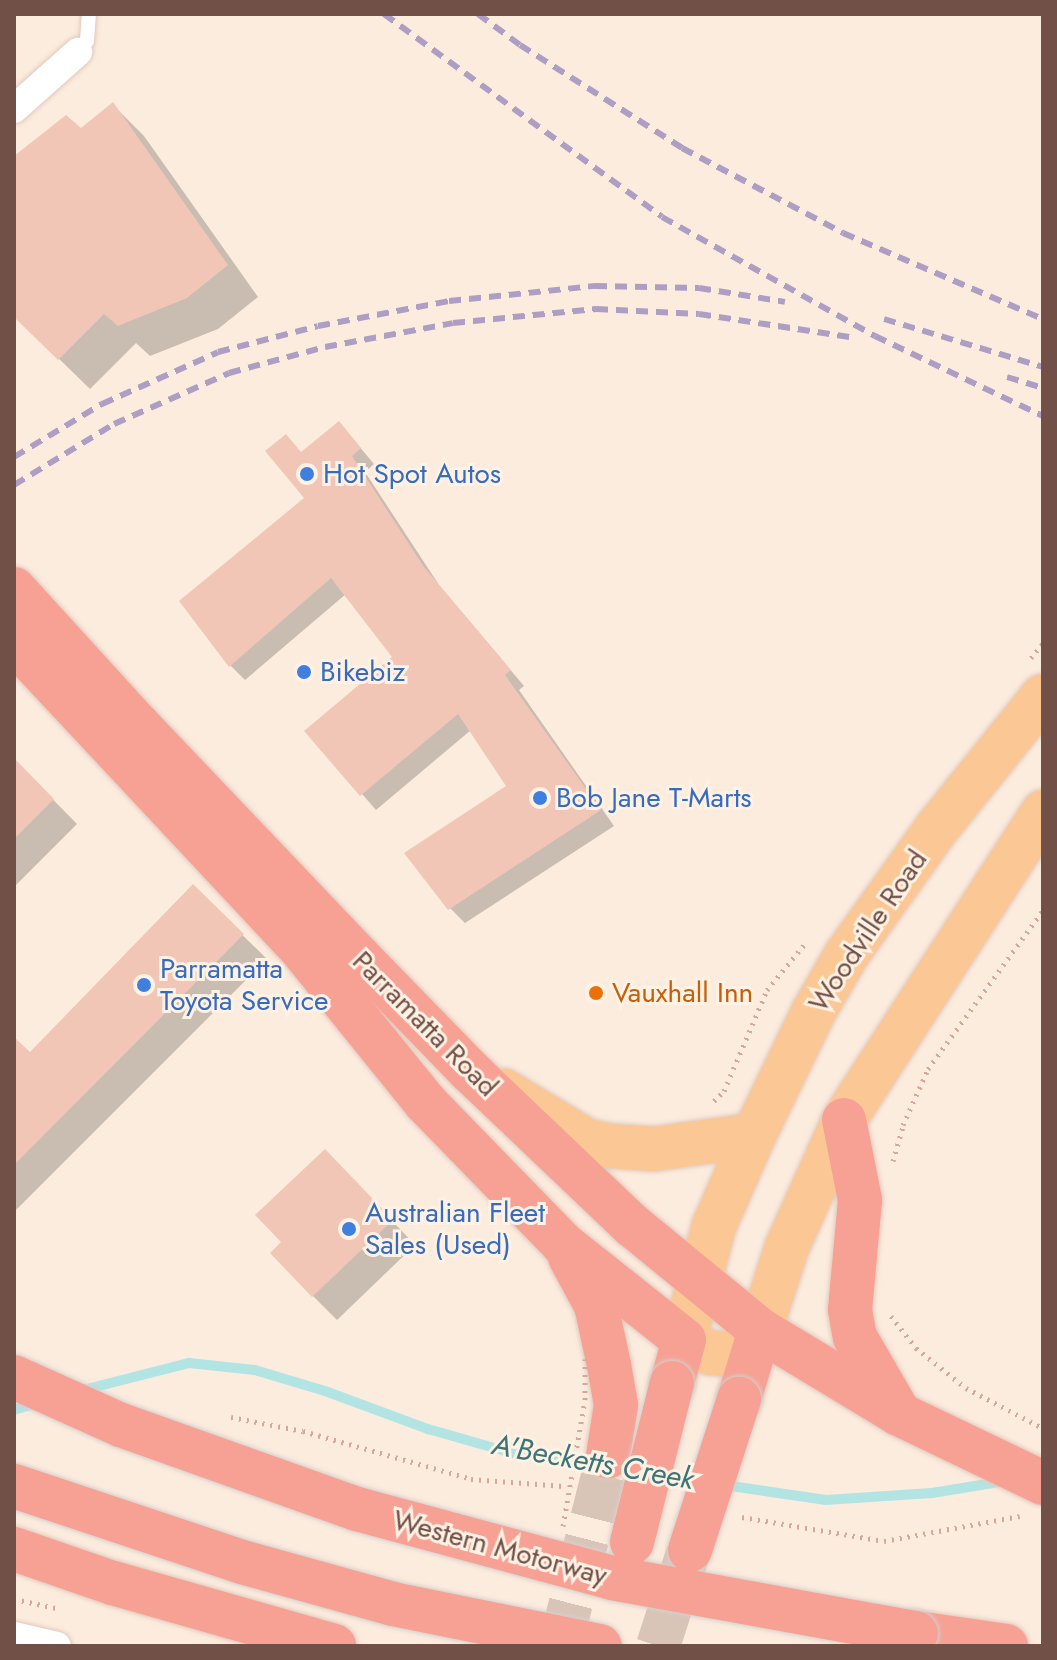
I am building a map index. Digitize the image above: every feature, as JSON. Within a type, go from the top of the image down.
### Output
[{"type":"highway","name":"Parramatta Road","points":[[14,589],[137,724],[470,1071],[633,1226],[699,1280],[758,1339]]},
{"type":"highway","name":"Parramatta Road","points":[[14,642],[298,945],[426,1103],[563,1244],[684,1340]]},
{"type":"highway","points":[[844,1120],[860,1200],[850,1310],[855,1337],[899,1414]]},
{"type":"highway","points":[[563,1244],[596,1305],[597,1362],[616,1405],[608,1456]]},
{"type":"highway","points":[[690,1550],[758,1339],[899,1414],[1038,1498]]},
{"type":"highway","points":[[632,1542],[684,1340]]},
{"type":"highway","name":"Western Motorway","points":[[14,1377],[136,1431],[357,1509],[612,1578],[916,1633],[1006,1646]]},
{"type":"highway","points":[[14,1486],[242,1562],[393,1604],[600,1646]]},
{"type":"highway","points":[[14,1549],[113,1583],[334,1646]]},
{"type":"main road","name":"Woodville Road","points":[[684,1340],[714,1226],[754,1135],[834,977],[937,828],[1043,696]]},
{"type":"main road","points":[[937,828],[1043,743]]},
{"type":"main road","points":[[758,1339],[787,1247],[844,1120],[1043,812]]},
{"type":"main road","points":[[470,1071],[587,1141],[654,1149],[754,1135]]},
{"type":"main road","name":"Parramatta Road","points":[[684,1340],[711,1353],[735,1355],[758,1339]]},
{"type":"street","points":[[14,109],[78,52]]},
{"type":"street","points":[[14,1636],[57,1646]]},
{"type":"lane","points":[[78,52],[87,41],[89,14]]},
{"type":"path","points":[[892,1164],[903,1125],[928,1069],[1043,910]]},
{"type":"path","points":[[891,1315],[916,1348],[966,1388],[1043,1428]]},
{"type":"path","points":[[561,1539],[585,1400],[597,1362]]},
{"type":"path","points":[[231,1417],[303,1431],[471,1479],[563,1486]]},
{"type":"path","points":[[741,1517],[884,1541],[1038,1498]]},
{"type":"building","points":[[113,102],[228,265],[187,298],[118,326],[104,314],[58,360],[14,317],[14,156],[66,115],[81,128]]},
{"type":"building","points":[[339,421],[361,448],[352,456],[424,567],[511,670],[505,675],[601,810],[448,910],[404,853],[506,786],[458,714],[360,796],[304,731],[392,657],[331,578],[229,667],[179,601],[304,498],[265,451],[286,434],[301,452]]},
{"type":"building","points":[[14,758],[54,799],[14,839]]},
{"type":"building","name":"Parramatta Toyota Service","points":[[193,884],[244,934],[14,1165],[14,1037],[30,1052]]},
{"type":"building","points":[[325,1149],[393,1220],[312,1297],[270,1253],[281,1242],[255,1215]]},
{"type":"waterway","name":"A'Becketts Creek","points":[[79,1391],[189,1363],[255,1370],[325,1391],[428,1429],[512,1453],[641,1472]]},
{"type":"waterway","name":"A'Becketts Creek","points":[[14,1410],[37,1403]]},
{"type":"waterway","name":"A'Becketts Creek","points":[[661,1475],[700,1481]]},
{"type":"waterway","name":"A'Becketts Creek","points":[[724,1485],[826,1500],[932,1493],[1005,1481]]},
{"type":"tunnel","points":[[560,1646],[608,1456]]},
{"type":"tunnel","points":[[658,1646],[688,1553]]},
{"type":"railway","points":[[384,14],[662,217],[875,336],[1043,416]]},
{"type":"railway","points":[[478,14],[520,45],[682,148],[843,233],[1043,319]]},
{"type":"railway","points":[[14,457],[102,404],[218,352],[318,326],[449,301],[595,286],[699,288],[785,302]]},
{"type":"railway","points":[[14,485],[114,424],[229,373],[325,347],[453,323],[596,309],[699,314],[849,337]]},
{"type":"railway","points":[[884,319],[1043,367]]},
{"type":"railway","points":[[1007,377],[1043,388]]},
{"type":"place","name":"Hot Spot Autos","points":[[307,474]]},
{"type":"place","name":"Bikebiz","points":[[304,672]]},
{"type":"place","name":"Bob Jane T-Marts","points":[[540,798]]},
{"type":"place","name":"Parramatta Toyota Service","points":[[144,985]]},
{"type":"place","name":"Vauxhall Inn","points":[[596,993]]},
{"type":"place","name":"Australian Fleet Sales (Used)","points":[[349,1229]]}]
